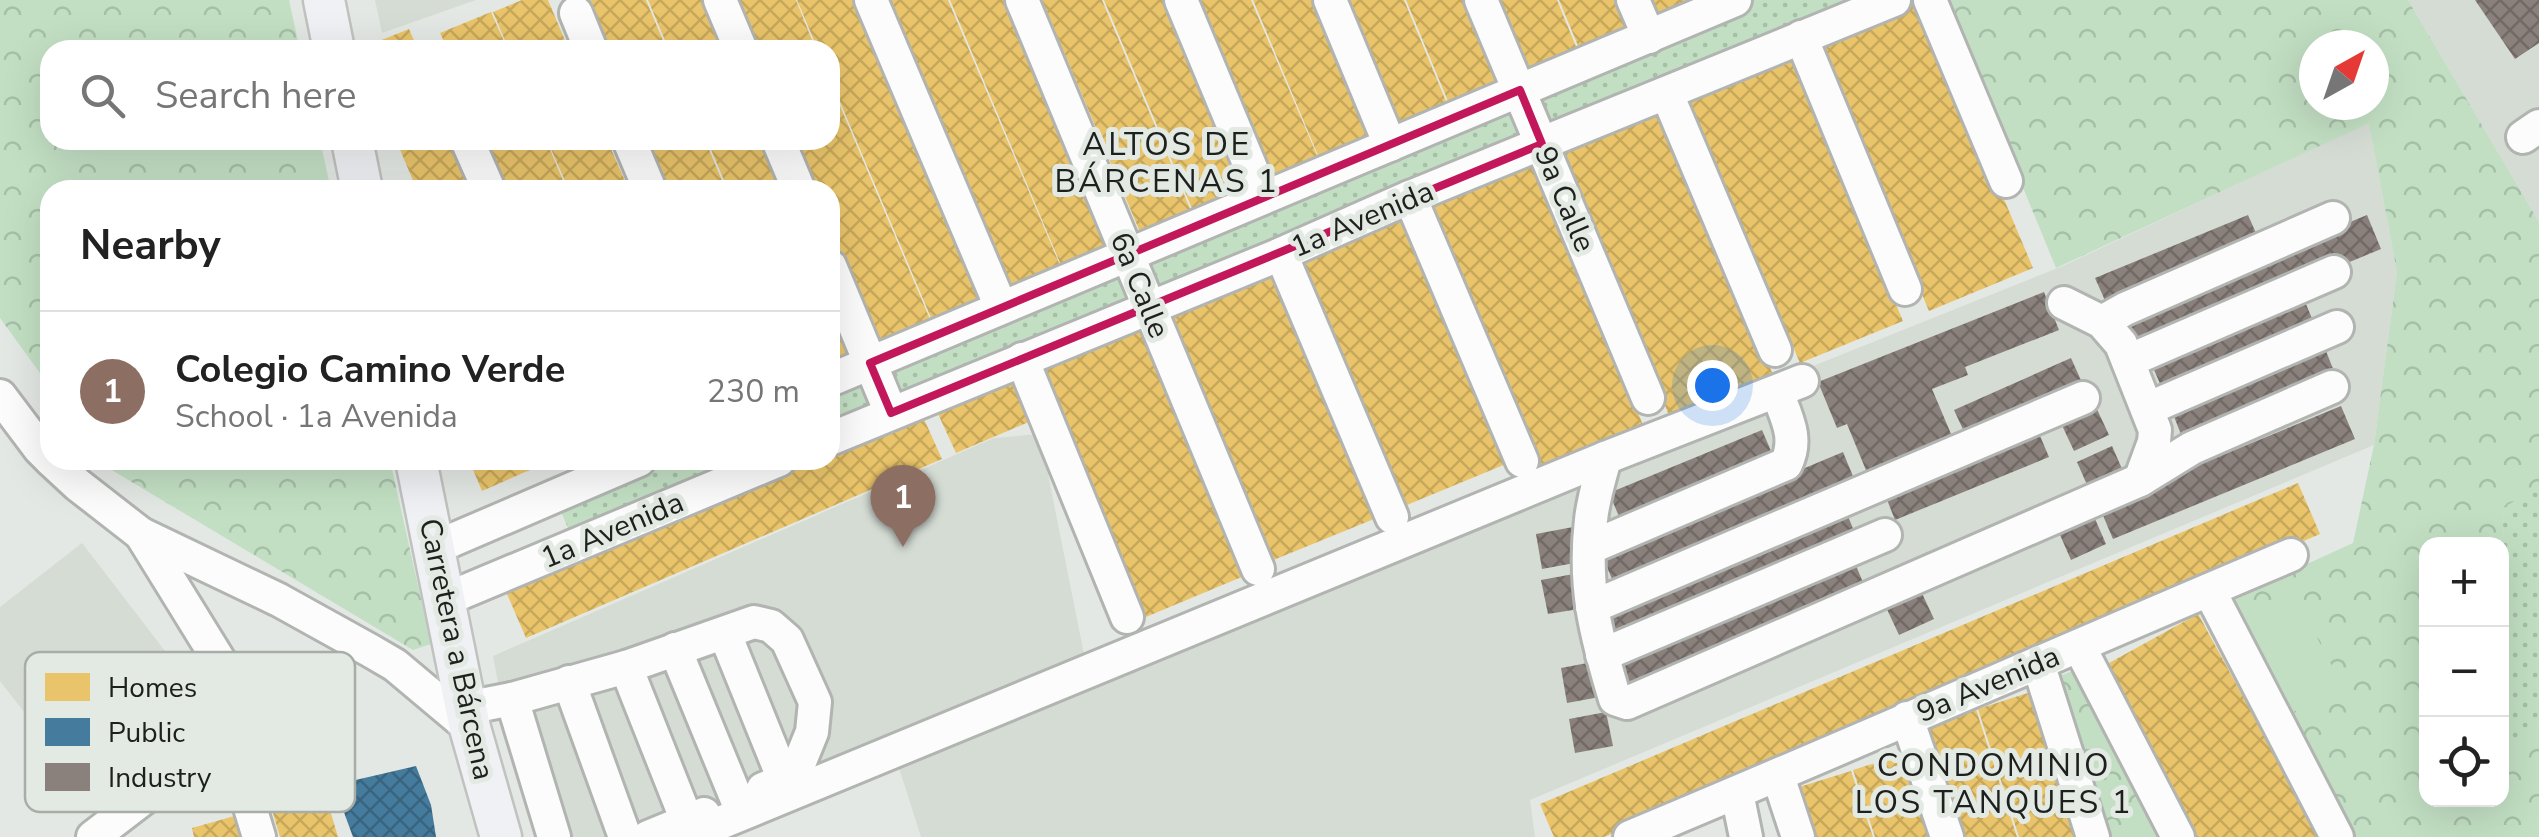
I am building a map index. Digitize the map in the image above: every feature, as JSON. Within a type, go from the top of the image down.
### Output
[{"type":"main road","points":[[324,0],[332,40]]},
{"type":"main road","points":[[354,150],[360,180]]},
{"type":"main road","name":"Carretera a Bárcena","points":[[418,470],[468,718],[501,837]]},
{"type":"street","points":[[720,0],[736,40]]},
{"type":"street","points":[[870,0],[1001,307]]},
{"type":"street","name":"6a Calle","points":[[1022,0],[1258,569]]},
{"type":"street","points":[[1182,0],[1263,197]]},
{"type":"street","points":[[1330,0],[1390,145]]},
{"type":"street","name":"9a Calle","points":[[1482,0],[1648,398]]},
{"type":"street","points":[[1634,0],[1649,36]]},
{"type":"street","name":"1a Avenida","points":[[840,376],[1735,0]]},
{"type":"street","name":"1a Avenida","points":[[840,435],[1894,0]]},
{"type":"street","points":[[1930,0],[2006,181]]},
{"type":"street","points":[[576,13],[587,40]]},
{"type":"street","points":[[1802,37],[1905,289]]},
{"type":"street","points":[[1668,94],[1776,350]]},
{"type":"street","points":[[471,150],[485,180]]},
{"type":"street","points":[[633,150],[646,180]]},
{"type":"street","points":[[782,150],[794,180]]},
{"type":"street","points":[[1410,198],[1522,461]]},
{"type":"street","points":[[2102,322],[2332,218]]},
{"type":"street","points":[[1281,254],[1392,517]]},
{"type":"street","points":[[2128,362],[2334,272]]},
{"type":"street","points":[[840,290],[891,413]]},
{"type":"street","points":[[2064,303],[2102,322],[2121,344],[2155,436],[2140,480]]},
{"type":"street","points":[[2147,409],[2337,327]]},
{"type":"street","points":[[1022,360],[1126,617]]},
{"type":"street","points":[[648,837],[686,829],[1790,387],[1792,452],[1786,464],[1589,548]]},
{"type":"street","points":[[1605,458],[1591,517],[1592,608],[1615,699],[1627,703],[2140,480],[2192,448],[2332,387]]},
{"type":"street","points":[[1592,608],[2083,398]]},
{"type":"street","points":[[1,399],[40,450]]},
{"type":"street","points":[[61,470],[141,534],[279,600],[371,651],[468,718],[512,699],[626,668],[754,622],[771,626],[787,640],[815,702],[812,732],[799,764],[784,780],[737,800],[686,829]]},
{"type":"street","name":"1a Avenida","points":[[434,548],[605,470]]},
{"type":"street","name":"1a Avenida","points":[[444,600],[755,470]]},
{"type":"street","points":[[1866,490],[1906,583]]},
{"type":"street","points":[[141,534],[214,652]]},
{"type":"street","points":[[1602,656],[1885,535]]},
{"type":"street","name":"9a Avenida","points":[[1630,837],[2291,555]]},
{"type":"street","points":[[2209,590],[2337,837]]},
{"type":"street","points":[[724,634],[784,780]]},
{"type":"street","points":[[2079,646],[2178,837]]},
{"type":"street","points":[[675,650],[737,800]]},
{"type":"street","points":[[2038,663],[2094,837]]},
{"type":"street","points":[[626,668],[686,829]]},
{"type":"street","points":[[569,682],[625,837]]},
{"type":"street","points":[[512,699],[554,837]]},
{"type":"street","points":[[1908,718],[1947,837]]},
{"type":"street","points":[[1778,776],[1798,837]]},
{"type":"street","points":[[1737,792],[1746,837]]},
{"type":"street","points":[[94,837],[126,812]]},
{"type":"street","points":[[252,812],[260,837]]},
{"type":"highlighted area","points":[[1520,90],[1542,144],[891,413],[870,363]]},
{"type":"shaded area","points":[[375,0],[476,0],[382,33]]},
{"type":"shaded area","points":[[2408,0],[2539,0],[2539,222]]},
{"type":"shaded area","points":[[2369,122],[2397,272],[2374,445],[1530,800],[1535,837],[921,837],[898,765],[1519,484],[2065,265]]},
{"type":"shaded area","points":[[1040,434],[1086,664],[661,837],[535,837],[493,656],[994,438]]},
{"type":"shaded area","points":[[82,543],[166,652],[25,652],[25,713],[0,681],[0,607]]},
{"type":"green space","points":[[0,0],[289,0],[298,40],[40,40],[40,150],[322,150],[329,180],[40,180],[40,373],[0,318]]},
{"type":"green space","points":[[1735,0],[1894,0],[840,435],[840,376]]},
{"type":"green space","points":[[1946,0],[2408,0],[2539,222],[2539,489],[2503,507],[2503,537],[2419,537],[2419,807],[2509,807],[2509,743],[2539,727],[2539,837],[2349,837],[2228,600],[2353,543],[2374,445],[2397,272],[2369,123],[2056,268]]},
{"type":"green space","points":[[112,470],[392,470],[431,644],[413,650]]},
{"type":"green space","points":[[615,470],[755,470],[576,546],[554,496]]},
{"type":"green space","points":[[2539,489],[2539,727],[2509,744],[2509,537],[2503,537],[2503,506]]},
{"type":"green space","points":[[2293,592],[2343,687],[2293,712],[2244,617]]},
{"type":"green space","points":[[2073,671],[2160,837],[2108,837],[2056,677]]},
{"type":"building: Homes","points":[[522,0],[548,0],[565,40],[505,40],[493,12]]},
{"type":"building: Homes","points":[[586,0],[646,0],[663,40],[603,40]]},
{"type":"building: Homes","points":[[648,0],[708,0],[725,40],[665,40]]},
{"type":"building: Homes","points":[[735,0],[796,0],[812,40],[752,40]]},
{"type":"building: Homes","points":[[797,0],[857,0],[985,303],[934,325],[840,102],[840,40],[814,40]]},
{"type":"building: Homes","points":[[888,0],[948,0],[1062,270],[1011,291]]},
{"type":"building: Homes","points":[[950,0],[1010,0],[1114,249],[1063,270]]},
{"type":"building: Homes","points":[[1042,0],[1102,0],[1191,211],[1140,232]]},
{"type":"building: Homes","points":[[1104,0],[1164,0],[1244,190],[1193,211]]},
{"type":"building: Homes","points":[[1192,0],[1251,0],[1319,160],[1268,181]]},
{"type":"building: Homes","points":[[1253,0],[1313,0],[1372,139],[1320,160]]},
{"type":"building: Homes","points":[[1344,0],[1404,0],[1448,106],[1397,127]]},
{"type":"building: Homes","points":[[1406,0],[1466,0],[1501,85],[1450,106]]},
{"type":"building: Homes","points":[[1497,0],[1557,0],[1577,49],[1526,70]]},
{"type":"building: Homes","points":[[1559,0],[1619,0],[1630,27],[1579,48]]},
{"type":"building: Homes","points":[[1646,0],[1697,0],[1653,18]]},
{"type":"building: Homes","points":[[1921,2],[2033,268],[1929,311],[1818,44]]},
{"type":"building: Homes","points":[[491,12],[504,40],[443,40],[440,33]]},
{"type":"building: Homes","points":[[409,29],[414,40],[382,40]]},
{"type":"building: Homes","points":[[1791,54],[1903,321],[1800,363],[1688,97]]},
{"type":"building: Homes","points":[[840,106],[932,324],[881,346],[840,249],[840,180],[811,180],[798,150],[840,150]]},
{"type":"building: Homes","points":[[1662,111],[1774,377],[1671,420],[1559,153]]},
{"type":"building: Homes","points":[[400,150],[460,150],[473,180],[413,180]]},
{"type":"building: Homes","points":[[489,150],[550,150],[563,180],[503,180]]},
{"type":"building: Homes","points":[[551,150],[611,150],[625,180],[565,180]]},
{"type":"building: Homes","points":[[649,150],[709,150],[722,180],[662,180]]},
{"type":"building: Homes","points":[[711,150],[771,150],[784,180],[724,180]]},
{"type":"building: Homes","points":[[1532,158],[1643,425],[1540,467],[1429,201]]},
{"type":"building: Homes","points":[[1402,217],[1506,464],[1402,507],[1299,259]]},
{"type":"building: Homes","points":[[1271,271],[1374,519],[1271,561],[1168,314]]},
{"type":"building: Homes","points":[[840,314],[857,355],[840,362]]},
{"type":"building: Homes","points":[[1141,328],[1244,576],[1141,619],[1038,371]]},
{"type":"building: Homes","points":[[1008,370],[1031,421],[956,453],[933,403]]},
{"type":"building: Homes","points":[[919,408],[942,459],[526,638],[504,587],[775,470],[840,470],[840,442]]},
{"type":"building: Homes","points":[[473,470],[530,470],[482,491]]},
{"type":"building: Homes","points":[[2298,483],[2320,534],[1604,837],[1554,837],[1540,804]]},
{"type":"building: Homes","points":[[2198,614],[2320,837],[2193,837],[2100,668]]},
{"type":"building: Homes","points":[[2031,692],[2077,837],[2019,837],[1978,709]]},
{"type":"building: Homes","points":[[1976,709],[2017,837],[1959,837],[1923,726]]},
{"type":"building: Homes","points":[[1906,753],[1933,837],[1875,837],[1853,770]]},
{"type":"building: Homes","points":[[1851,771],[1873,837],[1815,837],[1799,787]]},
{"type":"building: Homes","points":[[273,812],[331,812],[338,837],[280,837]]},
{"type":"building: Homes","points":[[245,813],[252,837],[194,837],[192,828]]},
{"type":"building: Public","points":[[416,766],[431,805],[436,837],[353,837],[344,812],[355,812],[355,780]]},
{"type":"building: Industry","points":[[2475,0],[2539,0],[2539,43],[2515,59]]},
{"type":"building: Industry","points":[[2248,215],[2260,242],[2107,305],[2095,278]]},
{"type":"building: Industry","points":[[2367,215],[2381,249],[2139,349],[2125,315]]},
{"type":"building: Industry","points":[[2044,292],[2059,330],[1965,367],[1968,375],[1932,389],[1954,441],[1868,475],[1847,424],[1837,428],[1818,382]]},
{"type":"building: Industry","points":[[2305,302],[2317,330],[2164,393],[2152,365]]},
{"type":"building: Industry","points":[[2326,351],[2337,379],[2184,442],[2173,414]]},
{"type":"building: Industry","points":[[2071,358],[2084,387],[1967,438],[1954,410]]},
{"type":"building: Industry","points":[[2094,403],[2109,435],[2074,451],[2059,419]]},
{"type":"building: Industry","points":[[2341,406],[2355,439],[2113,539],[2099,506]]},
{"type":"building: Industry","points":[[2037,429],[2049,457],[1895,520],[1884,492]]},
{"type":"building: Industry","points":[[1762,430],[1774,458],[1621,521],[1609,493]]},
{"type":"building: Industry","points":[[2112,446],[2126,478],[2091,494],[2077,462]]},
{"type":"building: Industry","points":[[1843,452],[1857,486],[1615,586],[1601,553]]},
{"type":"building: Industry","points":[[1846,511],[1859,544],[1618,644],[1604,611]]},
{"type":"building: Industry","points":[[2092,512],[2106,544],[2071,560],[2057,528]]},
{"type":"building: Industry","points":[[1573,527],[1580,562],[1542,569],[1536,534]]},
{"type":"building: Industry","points":[[1854,561],[1868,594],[1626,694],[1612,661]]},
{"type":"building: Industry","points":[[1579,573],[1585,608],[1548,614],[1541,580]]},
{"type":"building: Industry","points":[[1919,587],[1934,619],[1899,635],[1884,603]]},
{"type":"building: Industry","points":[[1598,661],[1605,696],[1567,703],[1561,668]]},
{"type":"building: Industry","points":[[1606,712],[1613,746],[1575,753],[1569,719]]},
{"type":"place","name":"Colegio Camino Verde","points":[[903,547]]},
{"type":"district","name":"ALTOS DE BÁRCENAS 1","points":[[1167,162]]},
{"type":"district","name":"CONDOMINIO LOS TANQUES 1","points":[[1994,784]]}]
